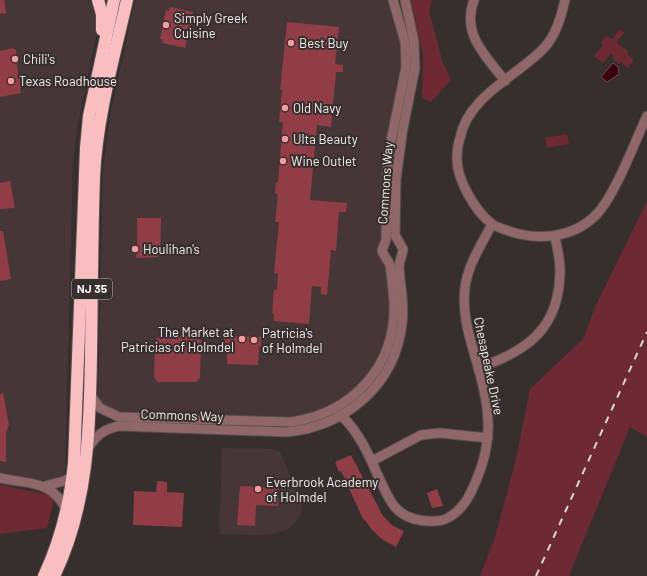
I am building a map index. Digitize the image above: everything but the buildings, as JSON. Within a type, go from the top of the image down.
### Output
[{"type":"highway","points":[[98,0],[102,14],[98,71]]},
{"type":"highway","name":"NJ 35","points":[[44,576],[56,548],[67,512],[72,477],[84,170],[89,116],[114,0]]},
{"type":"highway","name":"NJ 35","points":[[54,576],[64,554],[78,512],[88,448],[94,174],[103,108],[127,0]]},
{"type":"street","name":"Commons Way","points":[[90,394],[100,408],[119,417],[291,422],[340,412],[375,372],[387,348],[393,322],[394,302],[390,266],[382,250],[386,240],[387,176],[390,146],[405,75],[406,59],[402,29],[393,0]]},
{"type":"street","name":"Commons Way","points":[[88,448],[98,434],[108,428],[119,426],[287,432],[309,428],[366,397],[386,372],[396,349],[402,324],[403,300],[399,264],[403,249],[395,235],[395,194],[402,134],[415,68],[414,41],[405,0]]},
{"type":"street","points":[[474,0],[469,20],[472,32],[480,48],[505,81]]},
{"type":"street","points":[[565,0],[559,26],[544,48],[483,99],[470,115],[460,136],[457,159],[461,178],[473,201],[492,224],[513,232],[536,236],[555,236],[577,229],[596,215],[609,198],[647,116]]},
{"type":"street","name":"Chesapeake Drive","points":[[340,412],[349,433],[372,461],[387,496],[395,508],[410,518],[425,522],[440,521],[458,511],[468,499],[485,458],[488,438],[489,413],[469,336],[464,310],[464,287],[473,261],[492,224]]},
{"type":"street","points":[[478,368],[505,358],[525,346],[543,330],[553,310],[559,289],[560,269],[555,236]]},
{"type":"street","points":[[372,461],[421,435],[440,433],[488,438]]},
{"type":"street","points":[[0,478],[45,486],[64,481],[72,477]]},
{"type":"street","points":[[45,486],[60,499],[67,512]]},
{"type":"shaded area","points":[[0,0],[94,0],[99,23],[77,127],[73,162],[65,471],[60,479],[48,481],[0,473]]},
{"type":"shaded area","points":[[135,0],[390,0],[399,29],[403,59],[395,110],[385,262],[390,292],[390,326],[378,362],[364,383],[333,406],[293,419],[119,414],[104,405],[101,401],[98,393],[103,171],[110,117]]},
{"type":"shaded area","points":[[411,0],[432,0],[429,11],[442,60],[451,80],[431,102],[422,98],[423,55]]},
{"type":"shaded area","points":[[620,29],[624,33],[616,42],[629,52],[627,54],[634,60],[628,68],[621,62],[619,64],[612,58],[614,56],[611,53],[603,63],[594,56],[603,45],[601,43],[606,36],[612,39]]},
{"type":"shaded area","points":[[613,63],[618,67],[619,74],[607,82],[601,77]]},
{"type":"shaded area","points":[[567,134],[569,144],[547,148],[545,138]]},
{"type":"shaded area","points":[[647,201],[647,437],[630,427],[569,576],[480,576],[495,537],[516,459],[530,389],[583,339],[596,305]]},
{"type":"shaded area","name":"Everbrook Academy of Holmdel","points":[[222,448],[274,449],[280,452],[302,503],[301,515],[293,525],[286,530],[273,534],[219,534]]},
{"type":"shaded area","points":[[0,485],[55,496],[47,528],[0,534]]},
{"type":"railway","points":[[536,576],[647,332]]},
{"type":"place","name":"Simply Greek Cuisine","points":[[166,25]]},
{"type":"place","name":"Best Buy","points":[[291,43]]},
{"type":"place","name":"Chili's","points":[[15,59]]},
{"type":"place","name":"Texas Roadhouse","points":[[11,81]]},
{"type":"place","name":"Old Navy","points":[[285,108]]},
{"type":"place","name":"Ulta Beauty","points":[[285,139]]},
{"type":"place","name":"Wine Outlet","points":[[283,161]]},
{"type":"place","name":"Houlihan's","points":[[135,249]]},
{"type":"place","name":"The Market at Patricias of Holmdel","points":[[242,339]]},
{"type":"place","name":"Patricia's of Holmdel","points":[[254,340]]},
{"type":"place","name":"Everbrook Academy of Holmdel","points":[[258,489]]}]
